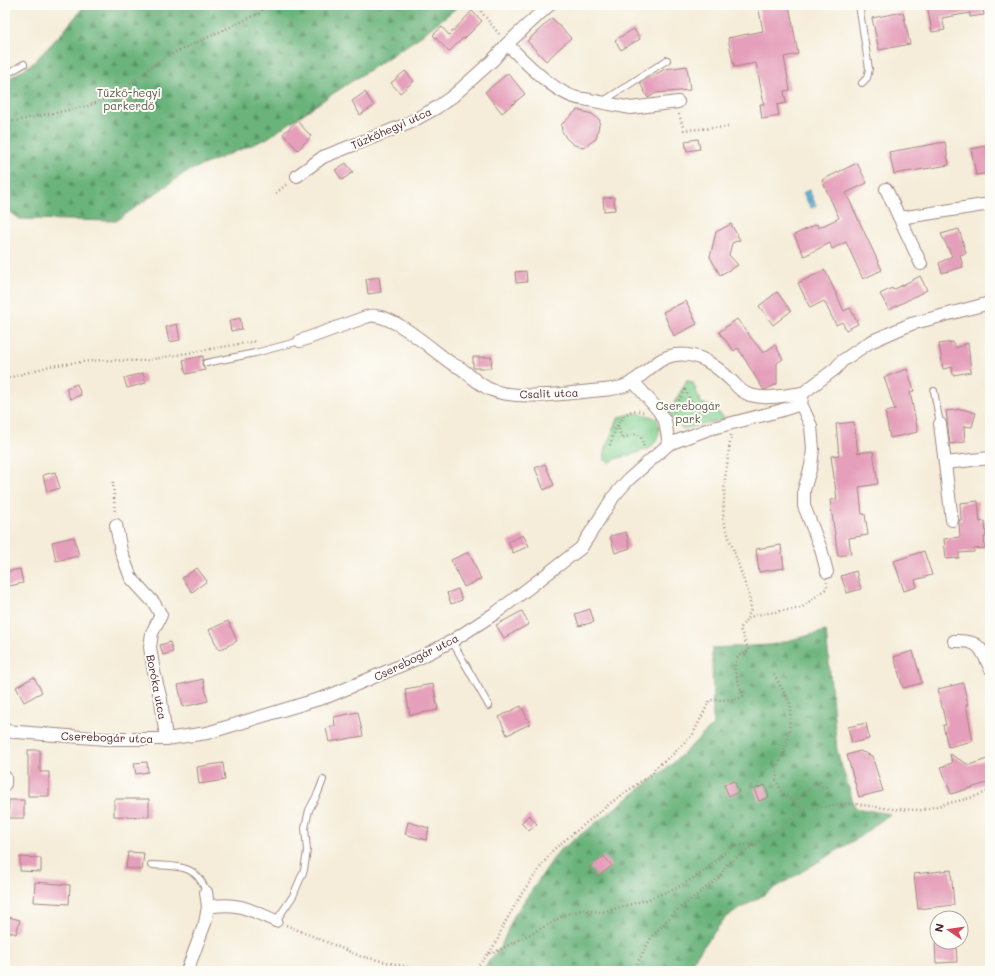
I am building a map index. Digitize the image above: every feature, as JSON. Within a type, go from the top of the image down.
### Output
[{"type":"street","name":"Tűzkőhegyi utca","points":[[297,176],[323,157],[407,124],[436,108],[453,96],[492,61],[507,44],[549,5]]},
{"type":"street","points":[[507,44],[537,73],[569,95],[577,98],[631,108],[677,102]]},
{"type":"street","points":[[886,189],[921,264]]},
{"type":"street","points":[[900,218],[990,204]]},
{"type":"street","name":"Cserebogár utca","points":[[5,731],[106,739],[166,739],[207,733],[329,696],[389,671],[452,641],[497,612],[576,553],[596,526],[614,496],[628,480],[669,444],[728,423],[779,411],[802,399],[854,352],[877,339],[911,324],[990,303]]},
{"type":"street","name":"Csalit utca","points":[[300,342],[366,317],[375,316],[396,323],[449,362],[461,368],[491,390],[510,394],[551,395],[625,386],[659,361],[674,355],[687,355],[698,357],[710,362],[735,385],[748,394],[767,398],[802,399]]},
{"type":"street","points":[[633,381],[658,410],[665,421],[669,444]]},
{"type":"street","points":[[802,399],[810,426],[813,449],[811,466],[804,490],[804,506],[821,549],[826,572]]},
{"type":"street","points":[[940,424],[952,520]]},
{"type":"street","points":[[945,463],[990,458]]},
{"type":"street","name":"Boróka utca","points":[[116,525],[121,551],[131,578],[154,603],[161,615],[152,633],[150,647],[161,700],[166,739]]},
{"type":"street","points":[[954,641],[967,640],[979,646],[990,668]]},
{"type":"street","points":[[5,777],[5,784]]},
{"type":"street","points":[[187,971],[205,923],[208,907],[206,892]]},
{"type":"street","points":[[208,907],[221,904],[240,906],[276,921]]},
{"type":"lane","points":[[859,5],[868,69],[866,78],[862,83]]},
{"type":"lane","points":[[602,102],[667,60]]},
{"type":"lane","points":[[5,75],[24,64]]},
{"type":"lane","points":[[206,363],[300,342]]},
{"type":"lane","points":[[934,391],[940,424]]},
{"type":"lane","points":[[452,641],[489,706]]},
{"type":"lane","points":[[276,921],[293,896],[304,870],[307,851],[305,828],[309,810],[323,780]]},
{"type":"lane","points":[[151,865],[184,867],[192,870],[199,877],[206,892]]},
{"type":"path","points":[[5,123],[88,106],[122,91],[158,62],[260,13],[265,5]]},
{"type":"path","points":[[476,5],[507,44]]},
{"type":"path","points":[[677,102],[684,130],[728,127]]},
{"type":"path","points":[[5,379],[50,366],[101,360],[142,361],[258,341]]},
{"type":"path","points":[[610,446],[622,417],[633,411],[640,410],[665,421],[671,416],[685,390],[696,411],[699,425]]},
{"type":"path","points":[[474,971],[497,941],[503,926],[522,893],[553,850],[612,802],[653,773],[655,768],[673,754],[693,734],[710,700],[739,699],[743,696],[734,668],[738,656],[749,651],[740,630],[747,619],[751,608],[749,595],[723,520],[725,478],[732,432],[728,423]]},
{"type":"path","points":[[618,425],[622,439],[637,434],[641,437],[642,445]]},
{"type":"path","points":[[113,482],[116,525]]},
{"type":"path","points":[[747,619],[755,615],[802,608],[827,588],[826,572]]},
{"type":"path","points":[[772,671],[791,705],[789,735],[777,767],[776,781],[782,792],[804,810]]},
{"type":"path","points":[[795,802],[812,786],[820,782],[822,789],[826,787],[826,783]]},
{"type":"path","points":[[633,971],[652,936],[677,910],[720,877],[726,865],[804,810],[844,804],[856,804],[890,809],[921,810],[970,798],[990,791]]},
{"type":"path","points":[[489,953],[493,953],[548,925],[564,915],[581,910],[602,912],[643,901],[677,888],[701,873],[734,846],[757,844]]},
{"type":"path","points":[[276,921],[360,956],[425,971]]},
{"type":"green space","name":"Tűzkő-hegyi parkerdő","points":[[85,5],[460,5],[418,38],[266,139],[186,172],[116,221],[20,219],[5,208],[5,81],[32,64],[63,32]]},
{"type":"green space","name":"Cserebogár park","points":[[687,380],[693,383],[701,403],[711,406],[726,419],[683,429],[668,414]]},
{"type":"green space","points":[[635,413],[646,415],[656,419],[658,422],[659,431],[654,444],[643,451],[609,462],[605,460],[605,450],[619,417]]},
{"type":"green space","points":[[826,631],[837,751],[855,808],[890,814],[858,838],[725,918],[685,971],[481,971],[501,946],[514,916],[558,852],[671,765],[713,725],[712,648],[771,645]]},
{"type":"water","points":[[809,190],[816,206],[811,208],[803,193]]},
{"type":"building","points":[[758,5],[789,5],[798,54],[784,57],[790,90],[784,91],[786,103],[777,105],[779,116],[762,119],[760,104],[764,104],[756,63],[734,67],[728,38],[763,31]]},
{"type":"building","points":[[927,5],[982,5],[984,15],[970,17],[970,13],[942,18],[945,30],[932,32]]},
{"type":"building","points":[[472,11],[482,21],[449,52],[433,35],[442,27],[449,35]]},
{"type":"building","points":[[903,12],[910,44],[879,50],[872,18]]},
{"type":"building","points":[[552,18],[571,38],[546,61],[527,41]]},
{"type":"building","points":[[634,29],[640,39],[621,50],[615,40]]},
{"type":"building","points":[[687,66],[690,90],[656,93],[648,98],[640,83],[665,69]]},
{"type":"building","points":[[405,71],[414,81],[400,93],[391,83]]},
{"type":"building","points":[[508,73],[525,94],[502,113],[485,92]]},
{"type":"building","points":[[365,92],[374,106],[360,115],[352,101]]},
{"type":"building","points":[[577,110],[592,114],[600,120],[596,139],[584,147],[574,145],[566,138],[562,131],[561,125]]},
{"type":"building","points":[[297,121],[311,136],[298,150],[283,134]]},
{"type":"building","points":[[698,139],[700,149],[687,151],[685,141]]},
{"type":"building","points":[[945,142],[949,165],[894,174],[889,152]]},
{"type":"building","points":[[990,145],[990,173],[976,175],[971,149]]},
{"type":"building","points":[[346,163],[353,172],[342,180],[335,170]]},
{"type":"building","points":[[857,163],[867,183],[846,193],[882,270],[863,279],[846,242],[832,249],[830,243],[804,256],[794,235],[817,224],[818,228],[839,218],[822,180]]},
{"type":"building","points":[[614,197],[615,210],[604,211],[603,198]]},
{"type":"building","points":[[731,224],[740,240],[732,243],[729,255],[738,265],[720,275],[710,257],[716,232]]},
{"type":"building","points":[[959,229],[966,253],[960,255],[963,267],[942,273],[939,263],[952,256],[941,234]]},
{"type":"building","points":[[825,270],[844,311],[850,308],[858,324],[846,330],[842,322],[836,325],[824,301],[810,308],[798,283]]},
{"type":"building","points":[[526,271],[527,282],[516,283],[515,272]]},
{"type":"building","points":[[920,276],[927,290],[889,310],[880,294],[892,288],[893,290]]},
{"type":"building","points":[[379,277],[381,292],[368,294],[366,279]]},
{"type":"building","points":[[777,292],[791,311],[773,325],[759,306]]},
{"type":"building","points":[[686,301],[697,324],[674,336],[663,312]]},
{"type":"building","points":[[240,318],[242,329],[231,331],[229,321]]},
{"type":"building","points":[[737,319],[763,353],[775,345],[783,359],[777,363],[777,384],[765,390],[738,348],[734,351],[719,332]]},
{"type":"building","points":[[177,324],[180,340],[169,342],[166,327]]},
{"type":"building","points":[[953,342],[956,348],[968,343],[971,372],[953,375],[952,367],[943,369],[939,344]]},
{"type":"building","points":[[203,356],[202,364],[205,370],[186,374],[183,360]]},
{"type":"building","points":[[473,357],[492,357],[491,368],[473,368]]},
{"type":"building","points":[[907,369],[914,391],[910,392],[918,432],[890,438],[885,412],[895,410],[884,377]]},
{"type":"building","points":[[143,373],[146,383],[127,388],[124,378]]},
{"type":"building","points":[[77,384],[81,395],[70,399],[66,388]]},
{"type":"building","points":[[962,409],[976,413],[972,427],[964,426],[965,442],[950,444],[946,411]]},
{"type":"building","points":[[854,422],[858,453],[873,451],[878,484],[859,487],[862,514],[865,514],[868,535],[849,538],[851,554],[838,556],[830,500],[837,499],[831,456],[839,455],[836,424]]},
{"type":"building","points":[[545,464],[554,485],[544,490],[535,468]]},
{"type":"building","points":[[55,472],[60,488],[47,492],[43,475]]},
{"type":"building","points":[[978,501],[980,522],[985,521],[985,548],[974,549],[974,552],[959,553],[959,558],[946,559],[944,539],[960,537],[960,503]]},
{"type":"building","points":[[626,532],[630,548],[615,553],[610,536]]},
{"type":"building","points":[[523,535],[529,546],[513,553],[508,542]]},
{"type":"building","points":[[74,537],[79,556],[56,561],[52,542]]},
{"type":"building","points":[[781,545],[784,568],[759,572],[756,549]]},
{"type":"building","points":[[924,551],[932,575],[915,580],[917,587],[904,591],[894,561]]},
{"type":"building","points":[[469,552],[481,579],[464,587],[451,560]]},
{"type":"building","points":[[197,568],[207,581],[192,592],[182,578]]},
{"type":"building","points":[[20,569],[23,583],[5,587],[5,572]]},
{"type":"building","points":[[856,571],[861,589],[847,593],[841,576]]},
{"type":"building","points":[[458,589],[462,600],[451,604],[447,593]]},
{"type":"building","points":[[590,609],[594,622],[579,626],[575,614]]},
{"type":"building","points":[[522,611],[529,624],[504,638],[496,625]]},
{"type":"building","points":[[228,621],[237,641],[219,650],[209,630]]},
{"type":"building","points":[[170,642],[173,652],[163,655],[160,645]]},
{"type":"building","points":[[913,651],[922,683],[903,688],[894,657]]},
{"type":"building","points":[[34,677],[42,692],[24,702],[16,687]]},
{"type":"building","points":[[203,679],[208,701],[183,707],[178,685]]},
{"type":"building","points":[[963,683],[968,704],[966,705],[973,741],[948,747],[943,725],[946,725],[938,689]]},
{"type":"building","points":[[433,684],[438,710],[410,715],[405,689]]},
{"type":"building","points":[[521,706],[530,724],[507,735],[499,717]]},
{"type":"building","points":[[358,712],[363,736],[329,742],[326,728],[335,726],[334,717]]},
{"type":"building","points":[[866,723],[869,739],[852,743],[848,727]]},
{"type":"building","points":[[28,750],[40,750],[40,772],[49,772],[49,796],[28,796]]},
{"type":"building","points":[[860,751],[872,756],[883,791],[859,797],[847,755]]},
{"type":"building","points":[[950,754],[969,765],[990,758],[990,782],[951,794],[941,767],[952,763]]},
{"type":"building","points":[[147,762],[148,772],[136,774],[134,763]]},
{"type":"building","points":[[223,763],[225,780],[199,784],[197,767]]},
{"type":"building","points":[[734,781],[739,792],[729,796],[724,785]]},
{"type":"building","points":[[765,785],[769,797],[759,801],[754,789]]},
{"type":"building","points":[[114,799],[149,799],[149,817],[114,816]]},
{"type":"building","points":[[9,800],[24,800],[24,818],[8,818]]},
{"type":"building","points":[[529,815],[537,824],[529,831],[521,823]]},
{"type":"building","points":[[408,822],[429,828],[426,840],[405,834]]},
{"type":"building","points":[[128,852],[144,853],[142,870],[126,868]]},
{"type":"building","points":[[604,856],[612,866],[597,877],[589,867]]},
{"type":"building","points":[[20,857],[41,858],[41,872],[20,871]]},
{"type":"building","points":[[951,870],[954,905],[918,909],[914,874]]},
{"type":"building","points":[[35,882],[70,885],[69,904],[34,902]]},
{"type":"building","points":[[5,916],[20,920],[16,934],[5,930]]},
{"type":"building","points":[[935,950],[956,950],[957,962],[936,963]]}]
